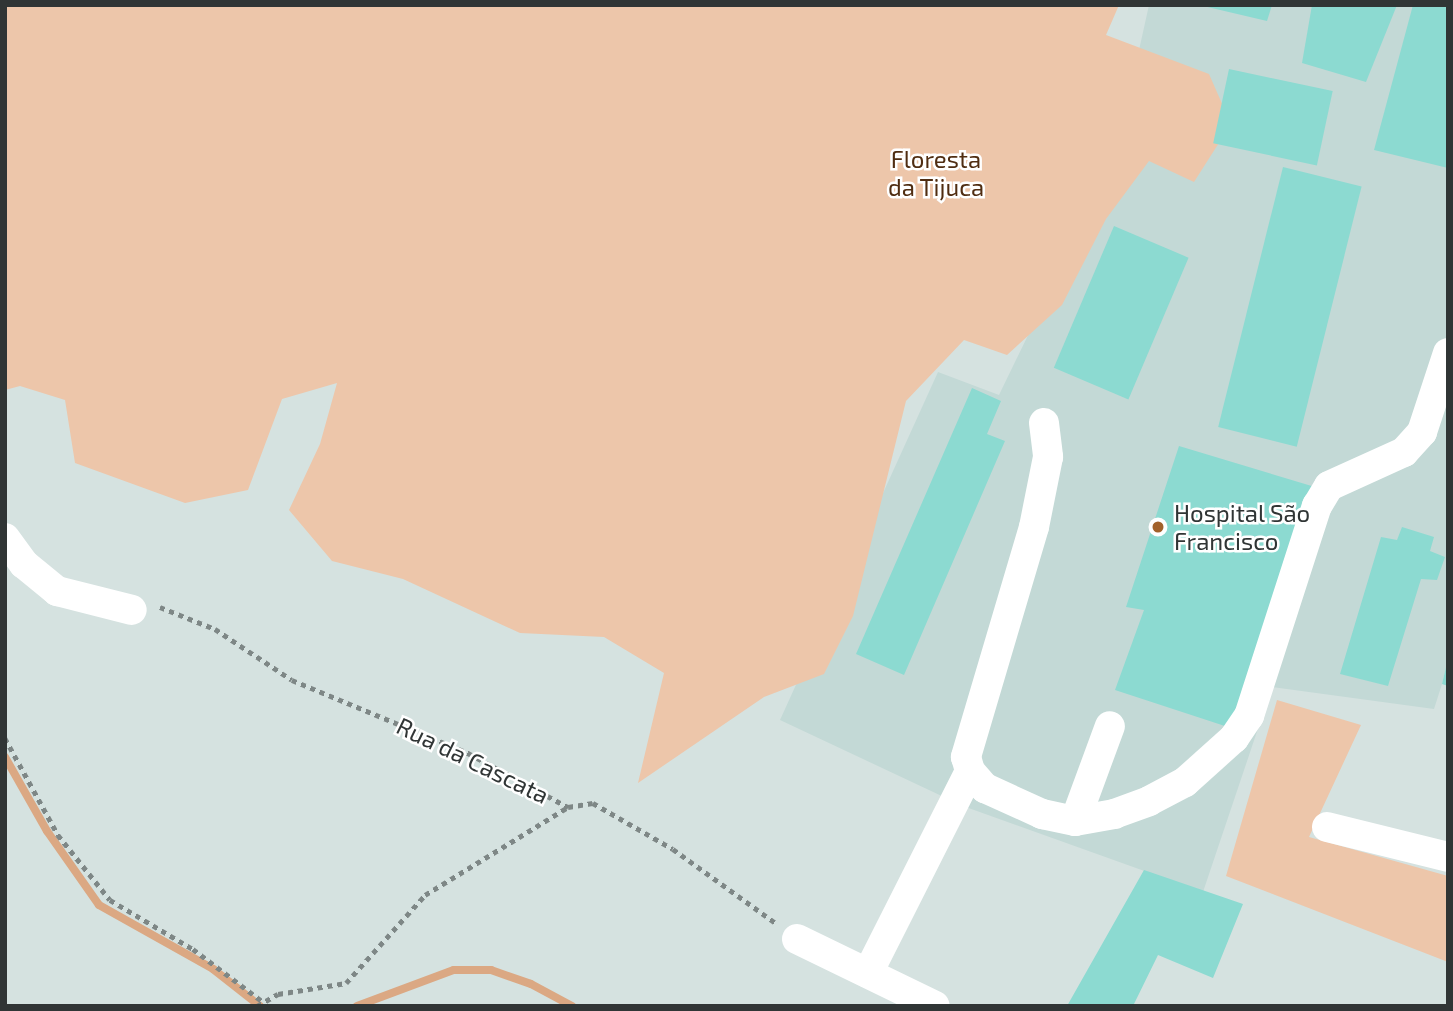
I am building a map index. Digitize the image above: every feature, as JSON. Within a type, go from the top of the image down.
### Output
[{"type":"street","points":[[1044,423],[1046,469],[1034,527],[969,734],[966,757],[970,771],[985,788],[1042,814],[1074,821],[1114,814],[1173,788],[1234,738],[1249,716],[1317,506],[1329,486],[1404,452],[1422,432],[1448,353]]},
{"type":"street","points":[[5,538],[24,564],[57,591],[132,610]]},
{"type":"street","points":[[1074,821],[1110,726]]},
{"type":"street","points":[[868,973],[970,771]]},
{"type":"street","points":[[1327,827],[1448,857]]},
{"type":"street","points":[[797,939],[936,1006]]},
{"type":"path","name":"Rua da Cascata","points":[[132,610],[154,606],[178,611],[292,680],[468,753],[568,807],[593,803],[645,832],[797,939]]},
{"type":"path","points":[[5,738],[58,835],[110,900],[193,948],[262,1001]]},
{"type":"path","points":[[257,1006],[262,1001],[298,989],[346,983],[425,895],[568,807]]},
{"type":"shaded area","name":"Hospital São Francisco","points":[[1149,5],[1448,5],[1448,659],[1442,684],[1434,709],[1272,687],[1203,892],[963,806],[780,720],[938,372],[999,395],[1116,154]]},
{"type":"green space","name":"Floresta da Tijuca","points":[[5,5],[1119,5],[1106,35],[1209,74],[1231,124],[1194,182],[1149,161],[1106,219],[1062,305],[1007,355],[964,340],[906,401],[853,616],[824,674],[764,697],[638,783],[664,673],[604,637],[520,633],[403,579],[332,561],[289,510],[320,444],[337,383],[282,399],[248,490],[185,503],[75,463],[65,400],[20,386],[5,390]]},
{"type":"green space","points":[[1277,700],[1361,725],[1309,837],[1448,876],[1448,962],[1226,876]]},
{"type":"building","points":[[1199,5],[1272,5],[1267,21]]},
{"type":"building","points":[[1312,5],[1397,5],[1366,82],[1302,63]]},
{"type":"building","points":[[1413,5],[1448,5],[1448,168],[1374,150]]},
{"type":"building","points":[[1229,69],[1333,91],[1317,165],[1213,143]]},
{"type":"building","points":[[1283,167],[1362,187],[1297,447],[1218,427]]},
{"type":"building","points":[[1114,226],[1189,258],[1128,399],[1054,368]]},
{"type":"building","points":[[972,388],[1001,401],[987,434],[1005,441],[904,675],[856,654]]},
{"type":"building","points":[[1179,446],[1315,487],[1234,729],[1115,690],[1144,610],[1126,607]]},
{"type":"building","points":[[1402,527],[1434,537],[1430,551],[1445,557],[1437,580],[1421,579],[1388,686],[1340,674],[1381,537],[1397,540]]},
{"type":"building","points":[[1448,663],[1448,686],[1442,684]]},
{"type":"building","points":[[1144,870],[1243,904],[1213,978],[1158,955],[1133,1006],[1067,1006]]},
{"type":"waterway","points":[[5,757],[47,831],[99,905],[213,969],[260,1006]]},
{"type":"waterway","points":[[357,1006],[454,970],[491,970],[531,984],[572,1006]]},
{"type":"place","name":"Hospital São Francisco","points":[[1158,527]]}]
